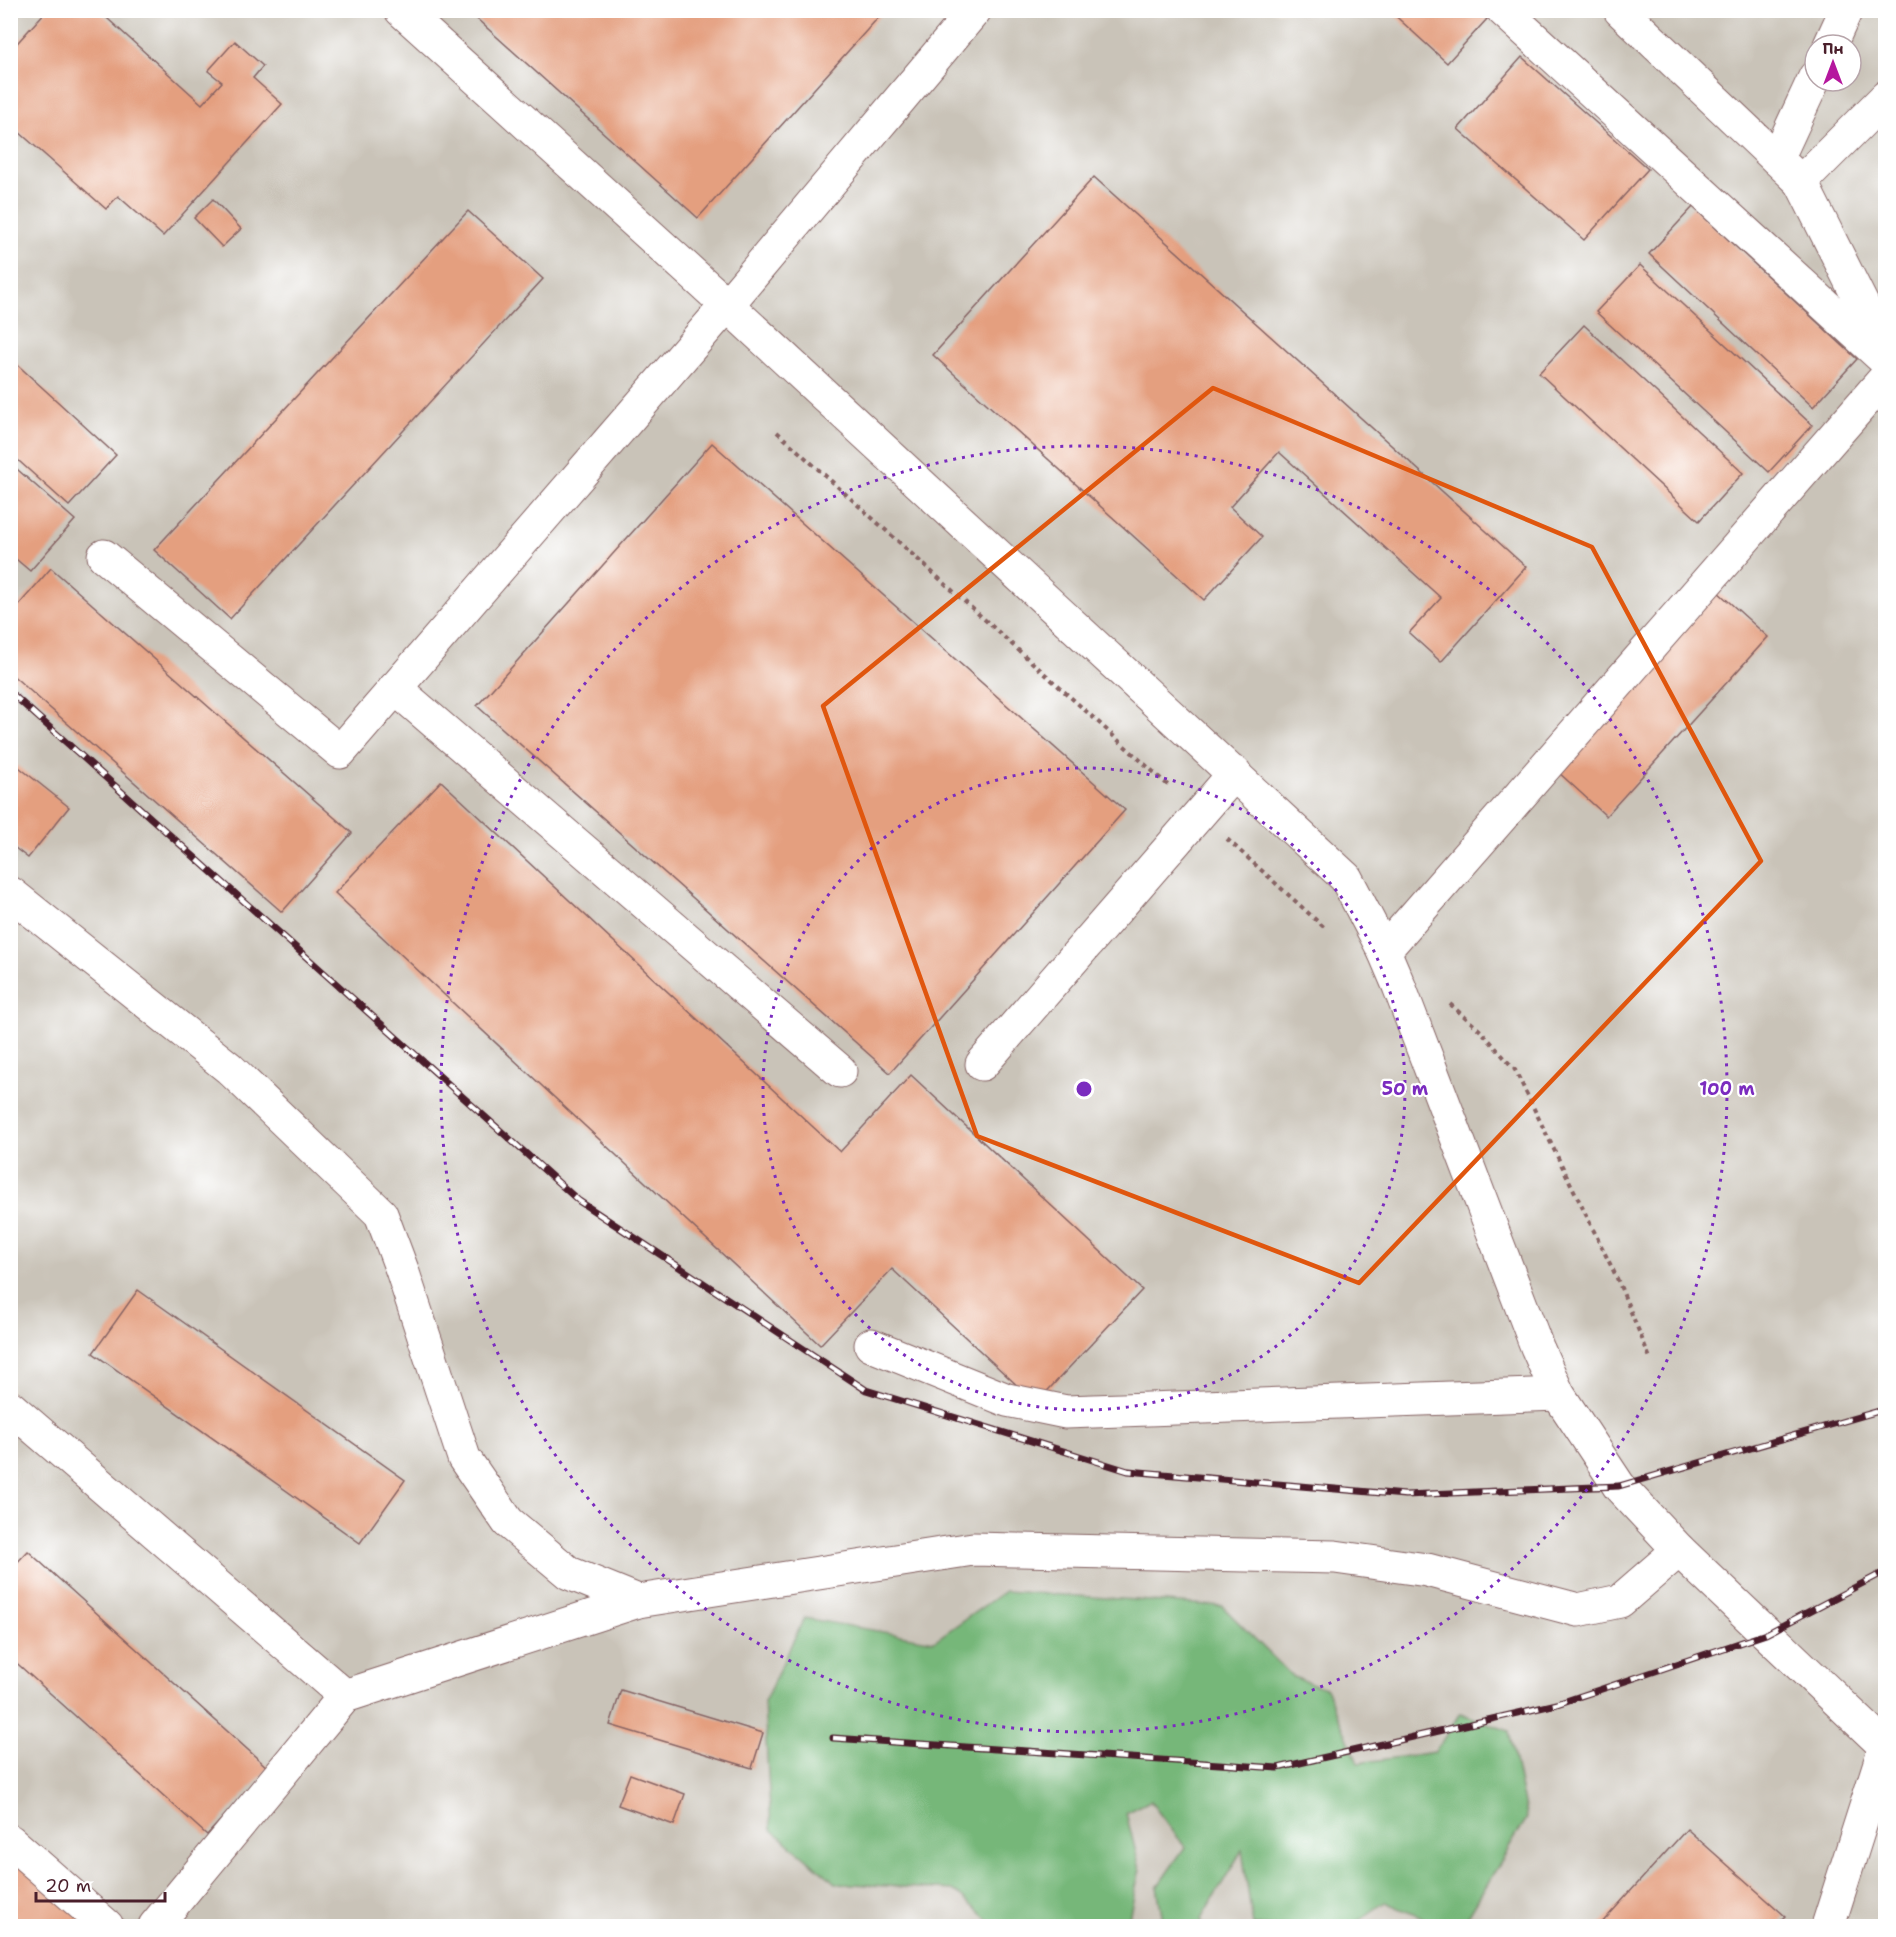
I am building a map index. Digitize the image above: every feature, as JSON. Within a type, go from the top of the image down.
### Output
[{"type":"lane","points":[[401,10],[727,305],[1346,878],[1400,986],[1536,1347],[1558,1394],[1619,1486],[1678,1550],[1885,1746],[1828,1926]]},
{"type":"lane","points":[[104,556],[340,752],[727,305],[975,10]]},
{"type":"lane","points":[[1503,10],[1886,361]]},
{"type":"lane","points":[[1620,10],[1801,182],[1886,352]]},
{"type":"lane","points":[[1835,33],[1846,10]]},
{"type":"lane","points":[[1777,159],[1808,93]]},
{"type":"lane","points":[[1801,182],[1886,97]]},
{"type":"lane","points":[[1384,951],[1886,377]]},
{"type":"lane","points":[[395,688],[840,1071]]},
{"type":"lane","points":[[982,1064],[1235,773]]},
{"type":"lane","points":[[10,893],[229,1068],[381,1214],[402,1270],[464,1458],[508,1522],[569,1573],[638,1601]]},
{"type":"lane","points":[[871,1345],[1007,1400],[1066,1413],[1558,1394]]},
{"type":"lane","points":[[10,1407],[345,1696]]},
{"type":"lane","points":[[155,1926],[345,1696],[638,1601],[973,1549],[1335,1557],[1427,1570],[1578,1610],[1620,1601],[1678,1550]]},
{"type":"lane","points":[[10,1840],[107,1926]]},
{"type":"path","points":[[777,432],[1331,933]]},
{"type":"path","points":[[1450,1004],[1482,1032],[1515,1070],[1616,1276],[1650,1358]]},
{"type":"highlighted area","points":[[1213,388],[1592,547],[1761,861],[1359,1283],[977,1136],[823,706]]},
{"type":"shaded area","points":[[11,11],[1885,11],[1885,1926],[11,1926]]},
{"type":"green space","points":[[1005,1591],[1222,1606],[1293,1677],[1326,1688],[1358,1763],[1435,1752],[1460,1713],[1509,1731],[1527,1818],[1462,1926],[1441,1926],[1385,1902],[1351,1926],[1253,1926],[1242,1850],[1201,1919],[1203,1926],[1164,1926],[1157,1887],[1185,1847],[1150,1801],[1126,1813],[1140,1869],[1127,1926],[996,1926],[953,1890],[836,1883],[771,1829],[764,1702],[804,1618],[934,1641]]},
{"type":"building","points":[[47,10],[98,10],[202,104],[222,82],[208,71],[235,41],[263,66],[253,78],[282,104],[163,236],[118,196],[106,209],[10,124],[10,51]]},
{"type":"building","points":[[467,10],[885,10],[698,218]]},
{"type":"building","points":[[1389,10],[1477,10],[1487,19],[1447,63]]},
{"type":"building","points":[[1522,57],[1648,169],[1584,240],[1458,129]]},
{"type":"building","points":[[1094,177],[1526,567],[1441,662],[1409,633],[1441,598],[1279,452],[1230,507],[1262,537],[1204,600],[933,355]]},
{"type":"building","points":[[213,199],[241,229],[222,247],[194,218]]},
{"type":"building","points":[[1693,207],[1857,359],[1813,407],[1649,254]]},
{"type":"building","points":[[468,211],[543,279],[230,619],[154,550]]},
{"type":"building","points":[[1640,265],[1812,425],[1769,472],[1596,312]]},
{"type":"building","points":[[1584,325],[1743,473],[1699,521],[1539,373]]},
{"type":"building","points":[[10,358],[116,455],[69,506],[10,453]]},
{"type":"building","points":[[712,443],[1125,810],[890,1073],[477,706]]},
{"type":"building","points":[[10,463],[75,520],[30,571],[10,554]]},
{"type":"building","points":[[51,568],[352,833],[282,912],[10,673],[10,602],[17,607]]},
{"type":"building","points":[[1718,592],[1768,637],[1606,816],[1556,770]]},
{"type":"building","points":[[10,760],[69,807],[28,858],[10,844]]},
{"type":"building","points":[[441,781],[840,1152],[911,1075],[1142,1290],[1036,1403],[892,1269],[820,1345],[335,893]]},
{"type":"building","points":[[138,1290],[405,1480],[360,1543],[93,1353]]},
{"type":"building","points":[[28,1551],[268,1768],[207,1835],[10,1657],[10,1570]]},
{"type":"building","points":[[621,1690],[763,1733],[752,1768],[610,1725]]},
{"type":"building","points":[[630,1774],[685,1794],[674,1825],[618,1805]]},
{"type":"building","points":[[1687,1829],[1785,1916],[1775,1926],[1599,1926]]},
{"type":"building","points":[[10,1853],[91,1926],[10,1926]]},
{"type":"railway","points":[[10,692],[579,1201],[866,1390],[1128,1471],[1405,1495],[1619,1486],[1886,1409]]},
{"type":"railway","points":[[833,1738],[1278,1768],[1557,1704],[1766,1634],[1886,1571]]}]
